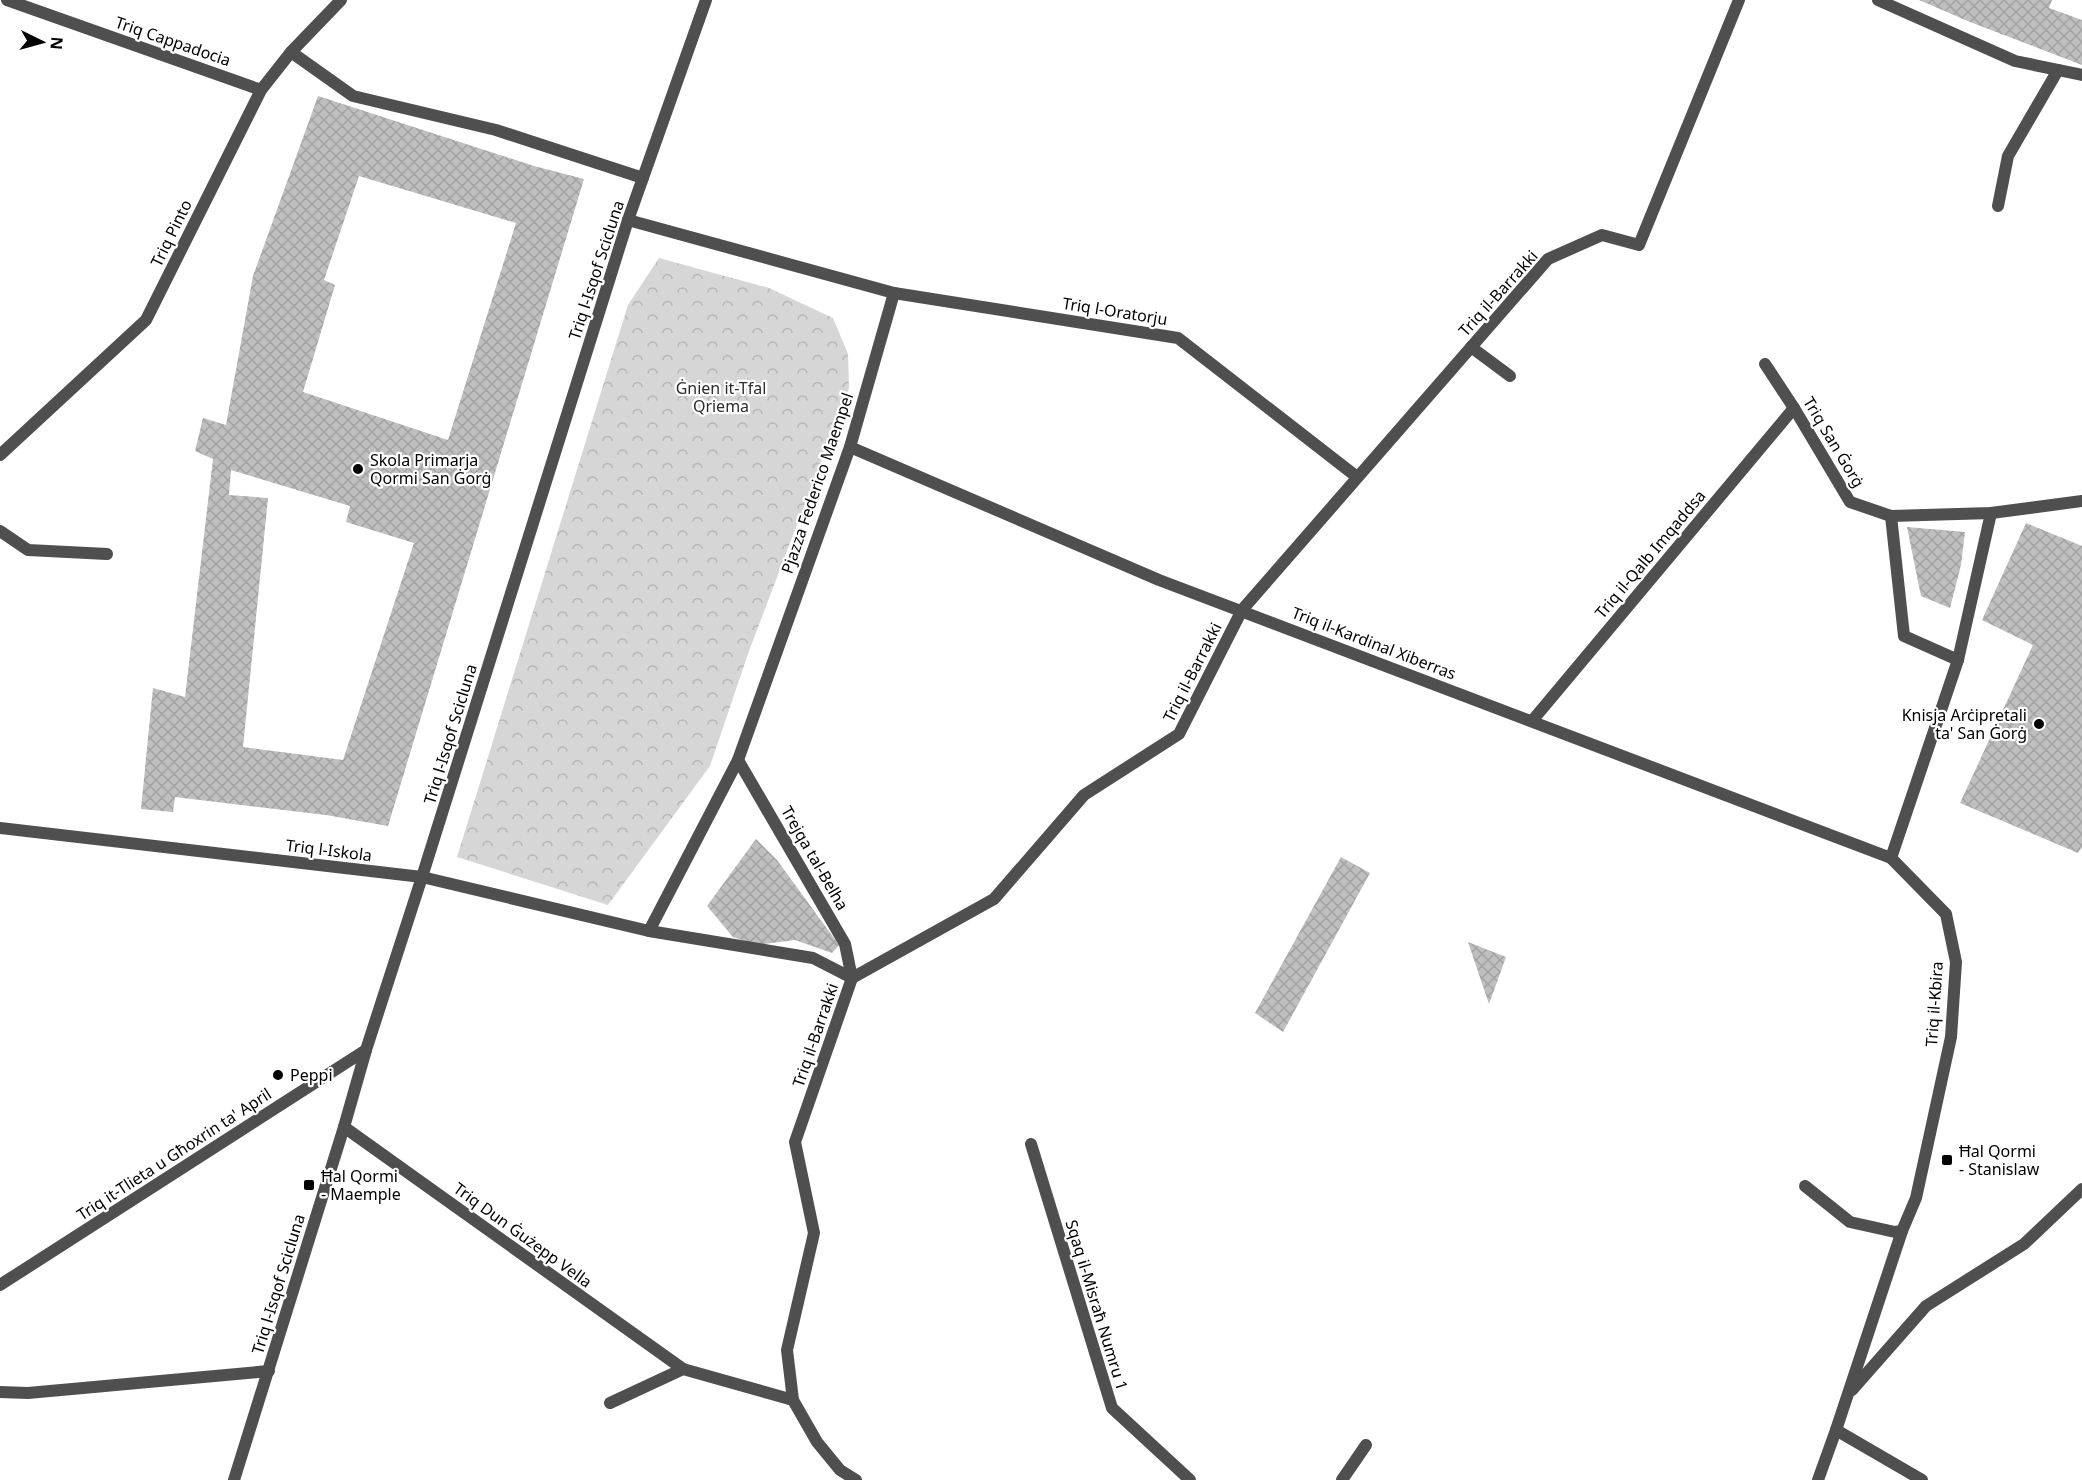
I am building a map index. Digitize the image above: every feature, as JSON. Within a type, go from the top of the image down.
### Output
[{"type":"street","name":"Triq Cappadocia","points":[[7,0],[261,90]]},
{"type":"street","name":"Triq Pinto","points":[[0,455],[146,320],[261,90],[291,52],[341,0]]},
{"type":"street","name":"Triq l-Isqof Scicluna","points":[[234,1480],[366,1050],[423,877],[628,220],[706,0]]},
{"type":"street","name":"Triq il-Barrakki","points":[[856,1480],[840,1470],[817,1442],[794,1400],[787,1350],[813,1233],[795,1142],[852,978],[994,899],[1084,795],[1179,734],[1242,610],[1548,259],[1602,235],[1639,245],[1739,0]]},
{"type":"street","points":[[1878,0],[2015,61],[2082,75]]},
{"type":"street","points":[[291,52],[353,96],[496,130],[643,178]]},
{"type":"street","points":[[1998,206],[2008,156],[2058,69]]},
{"type":"street","points":[[628,220],[894,293]]},
{"type":"street","name":"Pjazza Federico Maempel","points":[[649,932],[738,760],[850,447],[894,293]]},
{"type":"street","name":"Triq l-Oratorju","points":[[894,293],[1178,338],[1357,477]]},
{"type":"street","points":[[1472,347],[1510,376]]},
{"type":"street","name":"Triq San Ġorġ","points":[[1765,364],[1850,502],[1891,516],[1991,513],[2082,501]]},
{"type":"street","name":"Triq il-Qalb Imqaddsa","points":[[1532,721],[1794,408]]},
{"type":"street","name":"Triq il-Kardinal Xiberras","points":[[850,447],[1159,580],[1891,858]]},
{"type":"street","points":[[1891,858],[1958,660],[1991,513]]},
{"type":"street","points":[[1891,516],[1905,636],[1958,660]]},
{"type":"street","points":[[0,531],[28,550],[107,554]]},
{"type":"street","name":"Trejqa tal-Belha","points":[[738,760],[846,944],[852,978]]},
{"type":"street","name":"Triq l-Iskola","points":[[0,828],[423,877],[649,932],[813,958],[852,978]]},
{"type":"street","name":"Triq il-Kbira","points":[[1818,1480],[1902,1231],[1916,1198],[1951,1037],[1956,962],[1946,914],[1891,858]]},
{"type":"street","name":"Triq it-Tlieta u Għoxrin ta' April","points":[[0,1285],[366,1050]]},
{"type":"street","name":"Triq Dun Ġużepp Vella","points":[[344,1127],[683,1369],[794,1400]]},
{"type":"street","name":"Sqaq il-Misraħ Numru 1","points":[[1031,1144],[1112,1408],[1190,1480]]},
{"type":"street","points":[[1805,1186],[1850,1222],[1895,1232],[1902,1231]]},
{"type":"street","points":[[1848,1395],[1926,1306],[2024,1245],[2082,1189]]},
{"type":"street","points":[[610,1403],[683,1369]]},
{"type":"street","points":[[0,1392],[28,1393],[269,1371]]},
{"type":"street","points":[[1836,1430],[1922,1480]]},
{"type":"street","points":[[1342,1480],[1366,1445]]},
{"type":"green space","name":"Ġnien it-Tfal Qriema","points":[[659,258],[769,288],[833,318],[848,354],[849,388],[749,651],[710,766],[608,905],[457,857],[628,305]]},
{"type":"building","points":[[1919,0],[2052,0],[2049,8],[2082,20],[2082,65],[1970,22]]},
{"type":"building","points":[[318,96],[534,166],[584,179],[388,826],[326,815],[175,797],[173,812],[141,809],[153,688],[185,697],[213,459],[195,451],[203,418],[226,425],[253,276]],"holes":[[[359,176],[516,223],[448,440],[303,392],[335,285],[324,280]],[[231,470],[350,506],[346,522],[414,543],[343,760],[243,747],[268,498],[229,495]]]},
{"type":"building","name":"Knisja Arċipretali ta' San Ġorġ","points":[[2026,523],[2082,546],[2082,847],[2078,853],[1960,803],[2033,645],[1982,620]]},
{"type":"building","points":[[1907,527],[1965,532],[1961,565],[1950,608],[1921,596]]},
{"type":"building","points":[[756,839],[777,860],[839,945],[832,953],[795,940],[757,945],[733,937],[707,906]]},
{"type":"building","points":[[1341,857],[1370,873],[1283,1032],[1255,1013]]},
{"type":"building","points":[[1468,942],[1506,957],[1489,1004]]},
{"type":"place","name":"Skola Primarja Qormi San Ġorġ","points":[[358,469]]},
{"type":"place","name":"Knisja Arċipretali ta' San Ġorġ","points":[[2039,724]]},
{"type":"place","name":"Peppi","points":[[278,1075]]},
{"type":"place","name":"Ħal Qormi - Stanislaw","points":[[1947,1160]]},
{"type":"place","name":"Ħal Qormi - Maemple","points":[[309,1185]]}]
